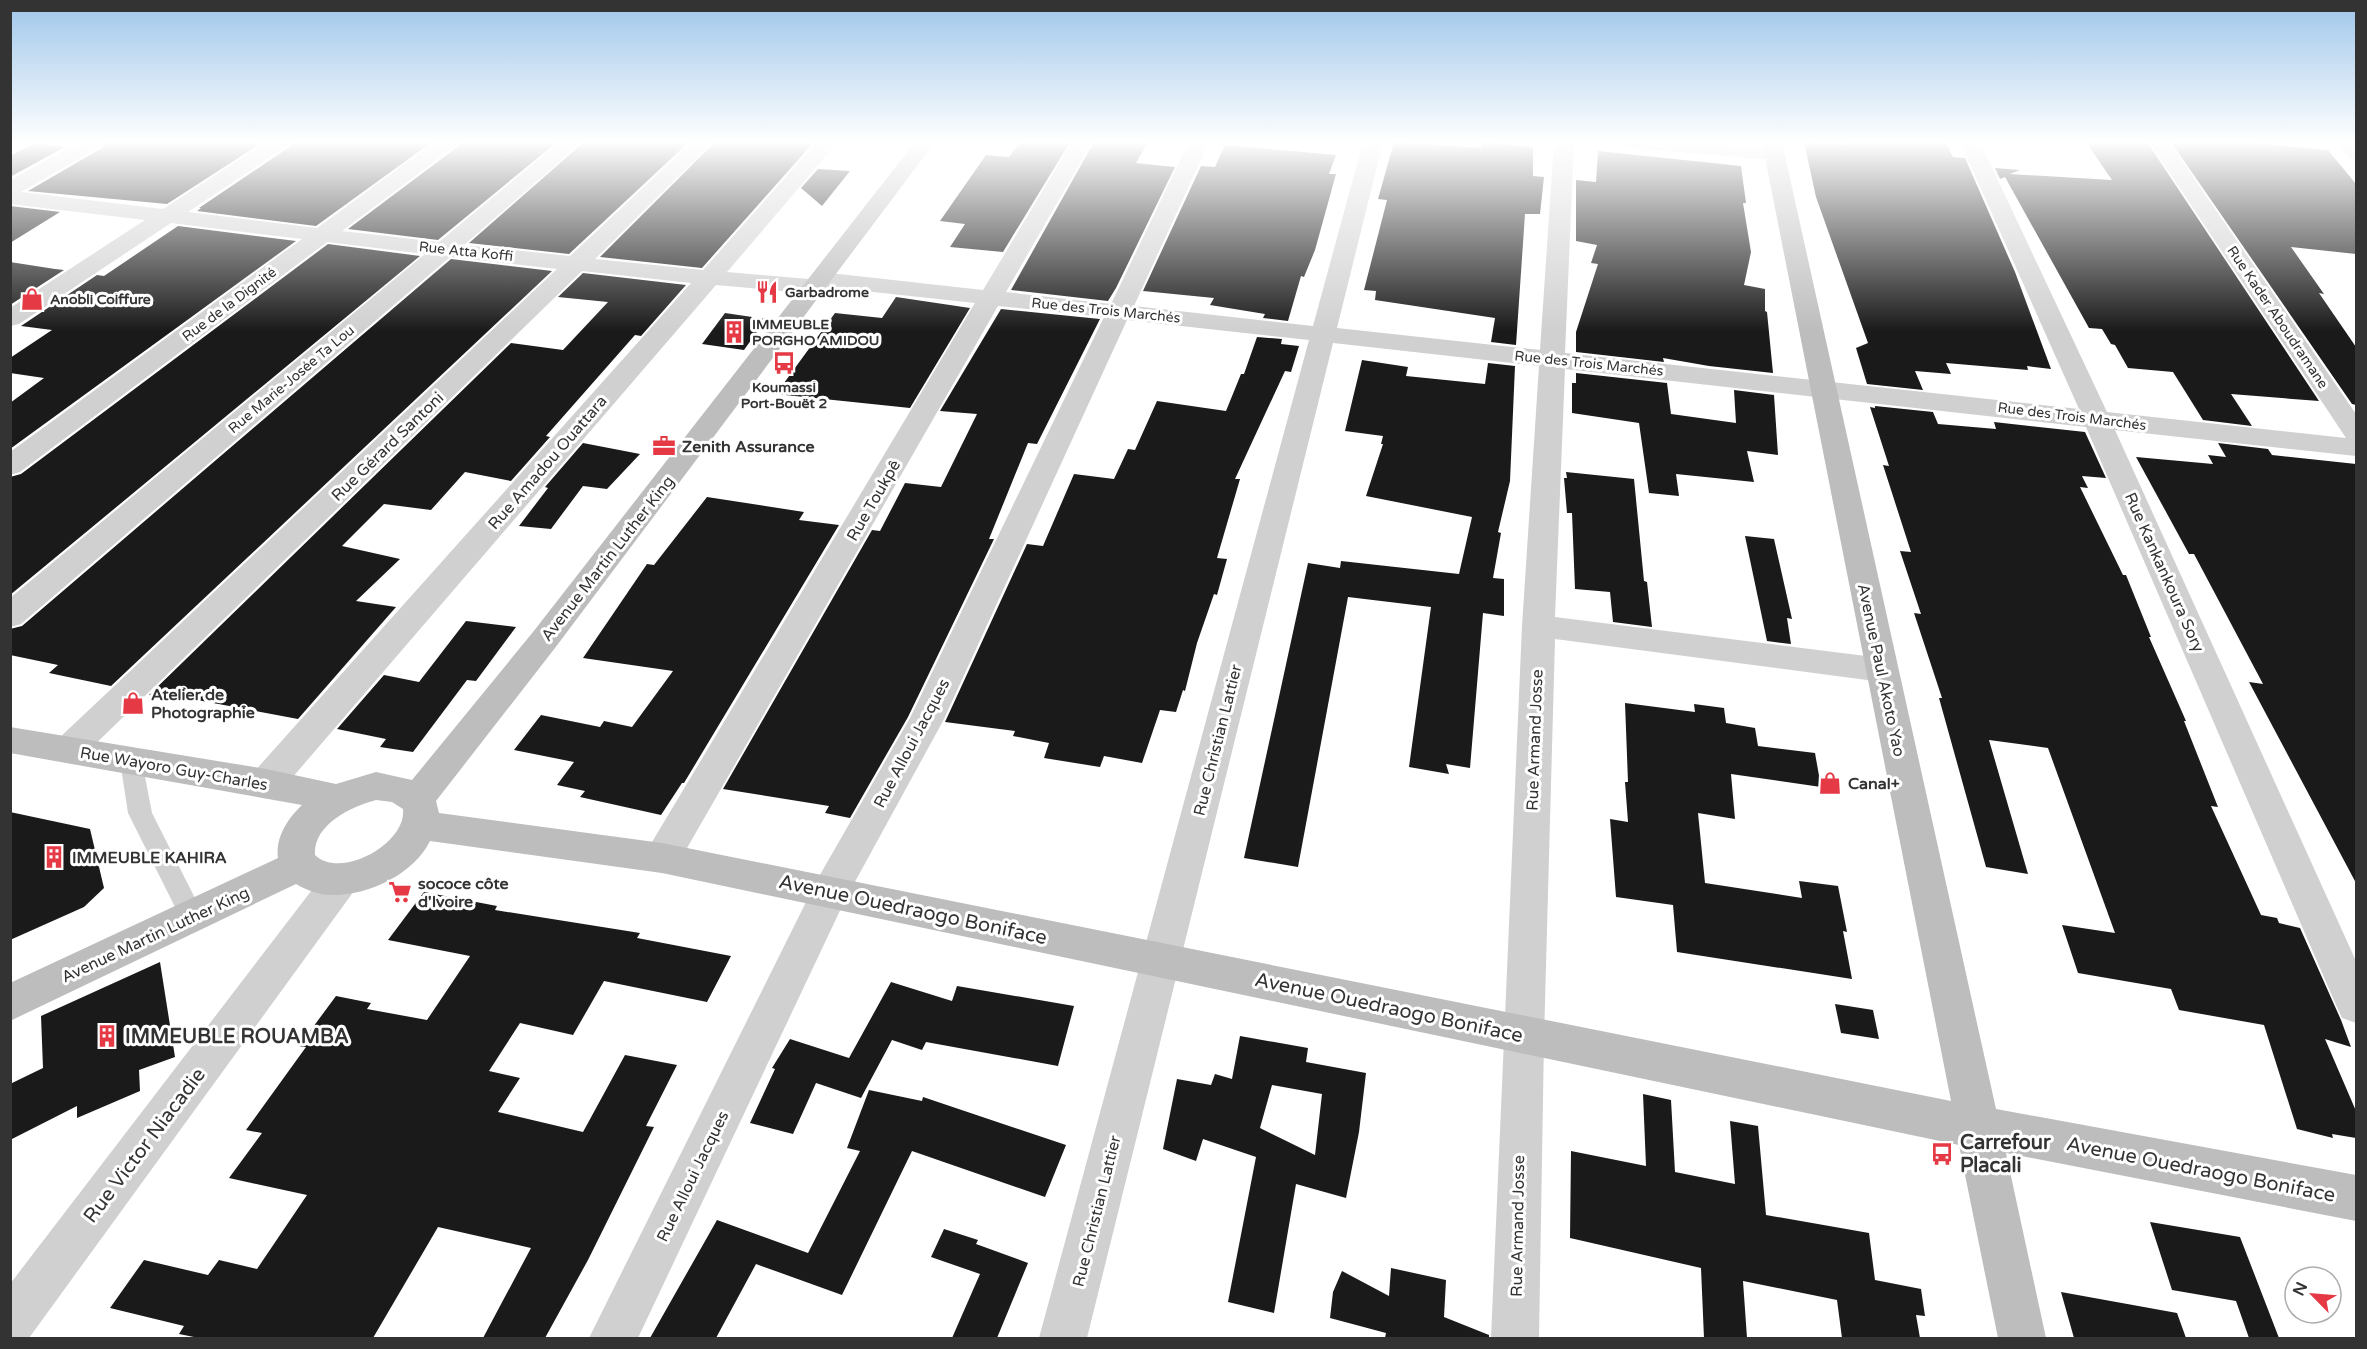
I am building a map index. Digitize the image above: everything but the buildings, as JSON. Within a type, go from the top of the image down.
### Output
[{"type":"street","name":"Rue Atta Koffi","points":[[74,205],[321,236],[709,278],[818,283]]},
{"type":"street","points":[[10,319],[181,205]]},
{"type":"street","name":"Rue de la Dignité","points":[[10,466],[363,205]]},
{"type":"street","name":"Rue Marie-Josée Ta Lou","points":[[10,616],[497,205]]},
{"type":"street","name":"Rue Gérard Santoni","points":[[69,750],[638,205]]},
{"type":"street","name":"Rue Amadou Ouattara","points":[[266,783],[773,205]]},
{"type":"street","name":"Avenue Martin Luther King","points":[[418,812],[544,640],[877,205]]},
{"type":"street","name":"Rue Toukpê","points":[[662,858],[1046,205]]},
{"type":"street","name":"Rue Alloui Jacques","points":[[613,1338],[830,891],[926,721],[1170,205]]},
{"type":"street","name":"Rue Christian Lattier","points":[[1063,1338],[1355,205]]},
{"type":"street","name":"Rue Armand Josse","points":[[1515,1338],[1521,1034],[1538,626],[1560,205]]},
{"type":"street","name":"Avenue Paul Akoto Yao","points":[[1785,205],[2022,1338]]},
{"type":"street","name":"Rue Kankankoura Sory","points":[[1999,205],[2097,420],[2356,1005]]},
{"type":"street","name":"Rue Kader Aboudramane","points":[[2202,205],[2356,433]]},
{"type":"street","name":"Rue des Trois Marchés","points":[[818,283],[1121,311],[1321,335],[1822,387],[2356,448]]},
{"type":"street","points":[[1538,626],[1882,670]]},
{"type":"street","name":"Rue Wayoro Guy-Charles","points":[[10,740],[266,783],[338,799]]},
{"type":"street","points":[[393,786],[407,791],[418,812],[412,840],[381,866],[362,875],[341,880],[323,880],[308,874],[299,865],[296,853],[298,838],[307,824],[338,799],[357,790],[393,786]]},
{"type":"street","name":"Avenue Ouedraogo Boniface","points":[[418,812],[830,891],[1977,1127],[2356,1198]]},
{"type":"street","name":"Avenue Martin Luther King","points":[[10,1003],[299,865]]},
{"type":"street","name":"Rue Victor Niacadie","points":[[10,1324],[341,880]]},
{"type":"lane","points":[[131,761],[140,813],[192,916]]},
{"type":"place","name":"Garbadrome","points":[[767,292]]},
{"type":"place","name":"Anobli Coiffure","points":[[32,299]]},
{"type":"place","name":"IMMEUBLE PORGHO AMIDOU","points":[[734,332]]},
{"type":"place","name":"Koumassi Port-Bouët 2","points":[[784,363]]},
{"type":"place","name":"Zenith Assurance","points":[[664,446]]},
{"type":"place","name":"Atelier de Photographie","points":[[133,703]]},
{"type":"place","name":"Canal+","points":[[1830,783]]},
{"type":"place","name":"IMMEUBLE KAHIRA","points":[[54,857]]},
{"type":"place","name":"sococe côte d'Ivoire","points":[[400,892]]},
{"type":"place","name":"IMMEUBLE ROUAMBA","points":[[107,1036]]},
{"type":"place","name":"Carrefour Placali","points":[[1942,1154]]}]
